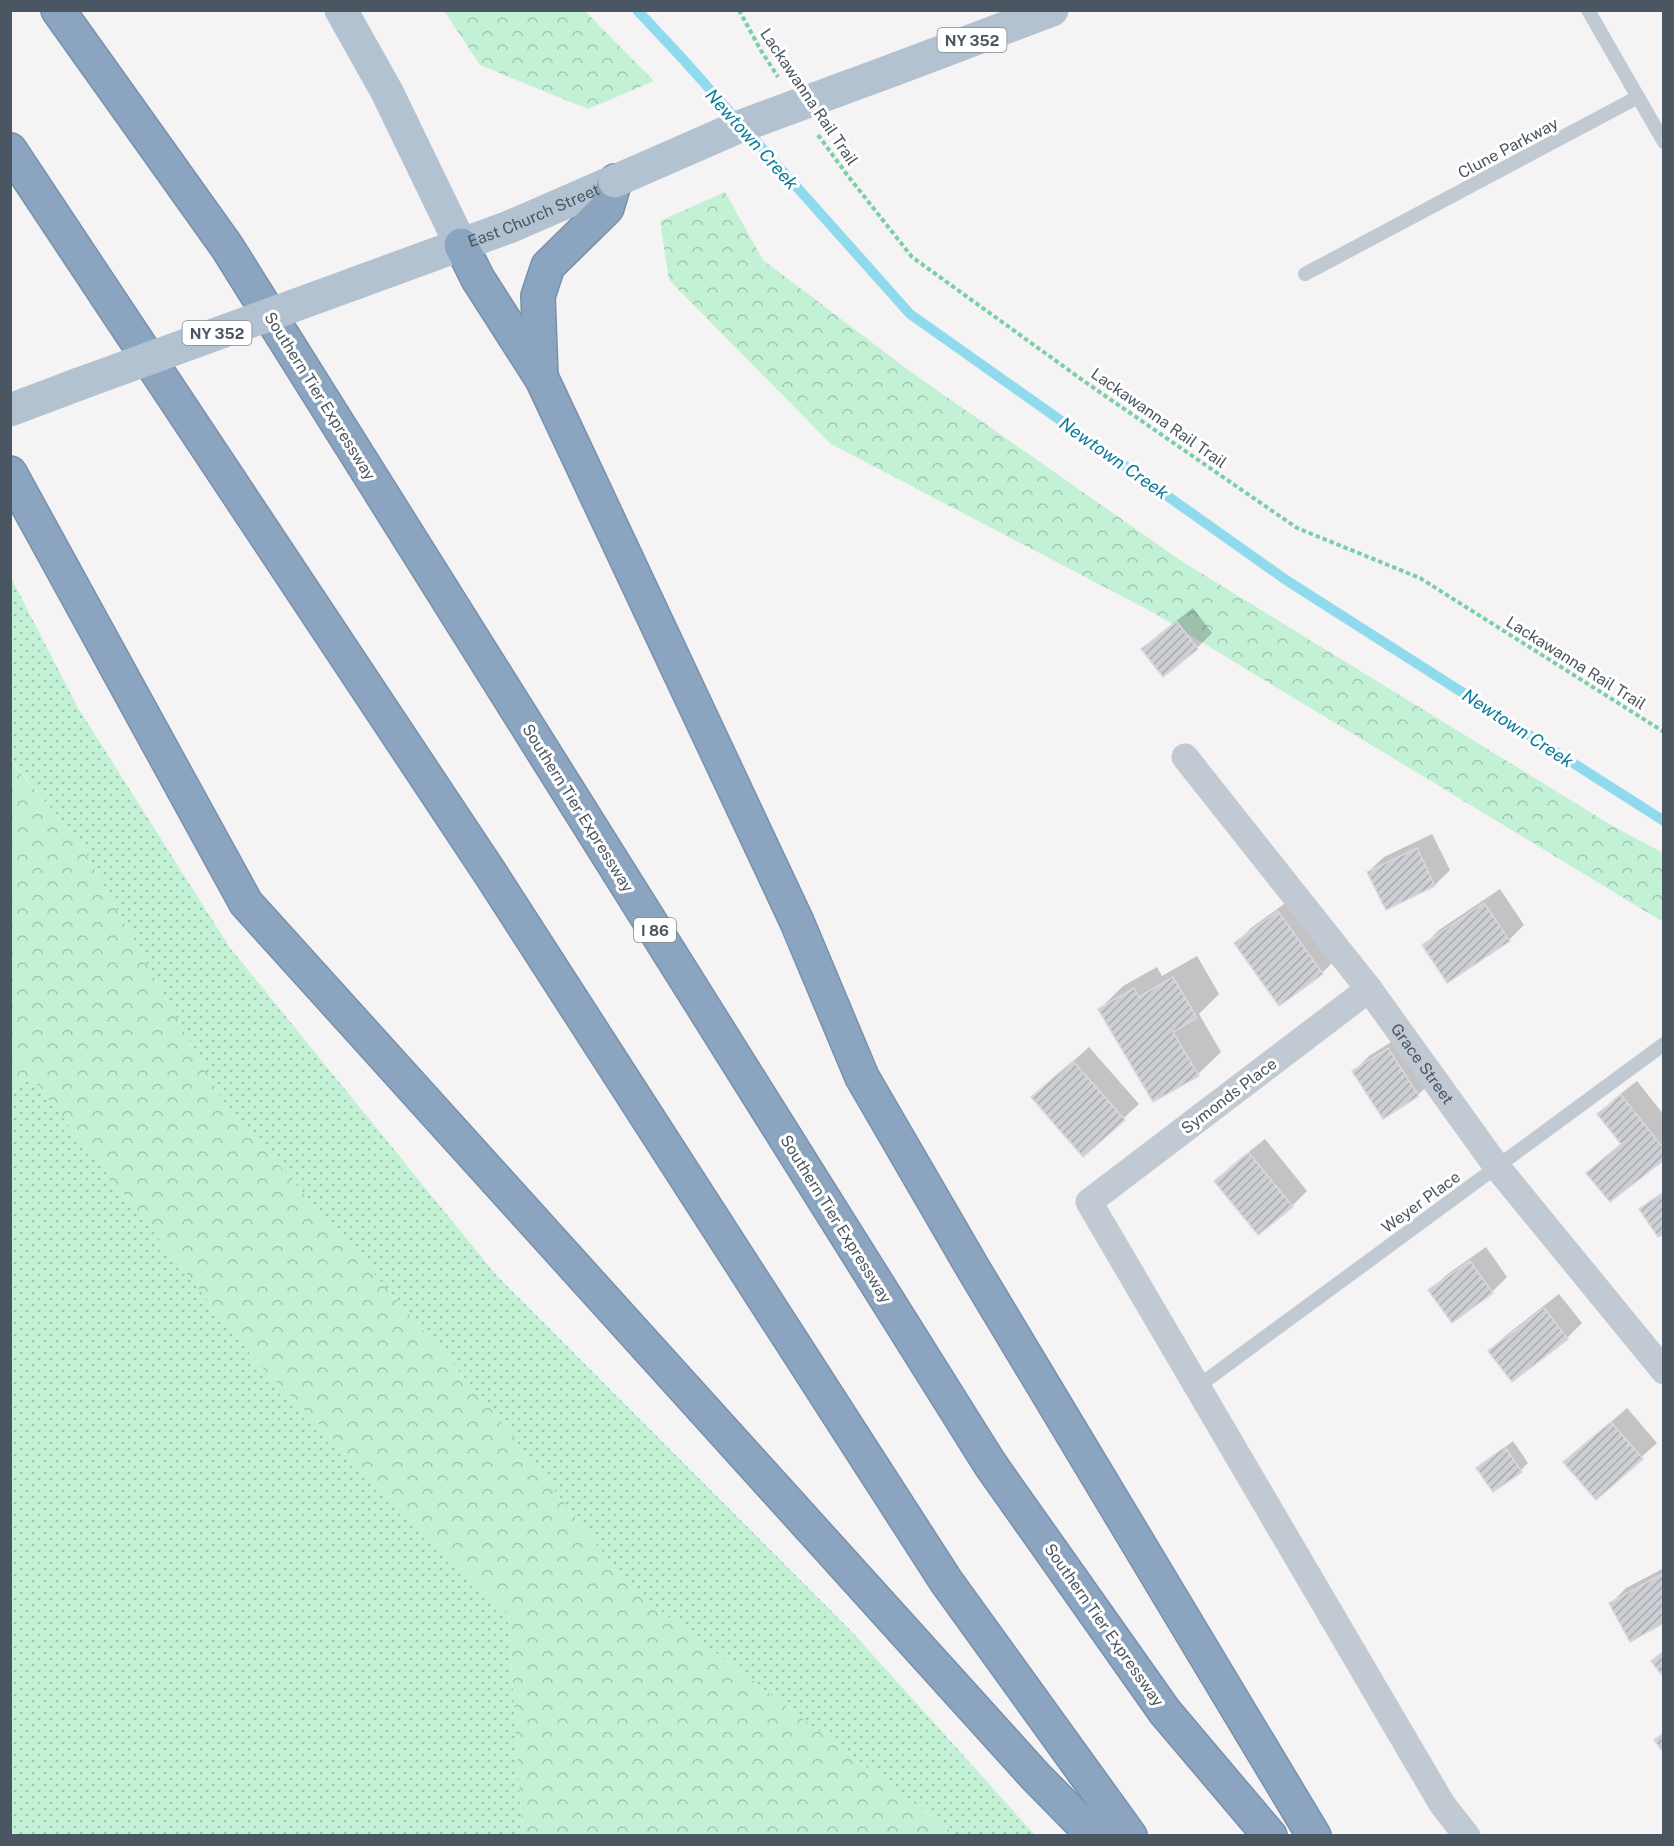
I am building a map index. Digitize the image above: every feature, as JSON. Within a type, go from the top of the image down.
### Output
[{"type":"highway","name":"Southern Tier Expressway","points":[[58,10],[227,248],[990,1464],[1166,1712],[1270,1836]]},
{"type":"highway","points":[[10,150],[490,873],[946,1581],[1130,1836]]},
{"type":"highway","points":[[542,379],[538,296],[548,266],[607,208],[615,181]]},
{"type":"highway","points":[[461,245],[478,279],[542,379],[797,922],[862,1077],[974,1270],[1314,1836]]},
{"type":"highway","points":[[10,473],[246,903],[1036,1777],[1094,1836]]},
{"type":"main road","points":[[341,10],[387,92],[461,245]]},
{"type":"main road","name":"East Church Street","points":[[10,410],[509,227],[736,128],[1052,10]]},
{"type":"street","name":"Grace Street","points":[[1185,756],[1369,988],[1497,1167],[1664,1371]]},
{"type":"street","name":"Symonds Place","points":[[1197,1387],[1089,1202],[1369,988]]},
{"type":"street","points":[[1197,1387],[1442,1804],[1467,1836]]},
{"type":"lane","points":[[1588,10],[1664,142]]},
{"type":"lane","name":"Clune Parkway","points":[[1305,274],[1638,98]]},
{"type":"lane","name":"Weyer Place","points":[[1197,1387],[1664,1044]]},
{"type":"path","name":"Lackawanna Rail Trail","points":[[740,10],[760,49],[784,85]]},
{"type":"path","name":"Lackawanna Rail Trail","points":[[815,130],[912,257],[1088,384],[1297,528],[1420,578],[1664,732]]},
{"type":"green space","points":[[444,11],[585,11],[654,81],[588,109],[480,65]]},
{"type":"green space","points":[[725,192],[763,260],[911,372],[1183,562],[1611,825],[1663,853],[1663,922],[1154,613],[831,444],[669,280],[660,221]]},
{"type":"green space","points":[[10,576],[78,708],[230,948],[496,1275],[853,1633],[1035,1835],[956,1835],[630,1588],[485,1401],[222,1100],[83,848],[11,760]]},
{"type":"green space","points":[[10,760],[83,848],[222,1100],[485,1401],[630,1588],[956,1835],[513,1835],[522,1826],[508,1615],[256,1361],[31,1077],[11,1093]]},
{"type":"green space","points":[[31,1077],[256,1361],[508,1615],[522,1826],[513,1836],[11,1836],[10,1093]]},
{"type":"building","points":[[1177,622],[1198,649],[1163,677],[1141,649]]},
{"type":"building","points":[[1417,848],[1435,886],[1386,910],[1367,872]]},
{"type":"building","points":[[1484,903],[1510,941],[1447,983],[1422,945]]},
{"type":"building","points":[[1278,911],[1323,974],[1279,1006],[1234,943]]},
{"type":"building","points":[[1173,977],[1197,1018],[1173,1032],[1199,1076],[1153,1102],[1098,1009],[1134,988],[1139,997]]},
{"type":"building","points":[[1388,1048],[1419,1096],[1383,1119],[1352,1071]]},
{"type":"building","points":[[1073,1061],[1125,1120],[1083,1157],[1031,1097]]},
{"type":"building","points":[[1621,1095],[1664,1149],[1664,1160],[1610,1202],[1586,1173],[1621,1144],[1597,1114]]},
{"type":"building","points":[[1249,1153],[1293,1207],[1258,1235],[1214,1181]]},
{"type":"building","points":[[1664,1192],[1664,1234],[1658,1237],[1639,1209]]},
{"type":"building","points":[[1470,1261],[1493,1293],[1452,1323],[1428,1290]]},
{"type":"building","points":[[1544,1308],[1568,1339],[1512,1382],[1488,1351]]},
{"type":"building","points":[[1611,1422],[1643,1459],[1596,1500],[1563,1462]]},
{"type":"building","points":[[1505,1447],[1522,1472],[1493,1492],[1476,1468]]},
{"type":"building","points":[[1664,1573],[1664,1623],[1630,1642],[1609,1603]]},
{"type":"building","points":[[1664,1651],[1664,1672],[1661,1674],[1651,1661]]},
{"type":"building","points":[[1664,1733],[1664,1753],[1654,1740]]},
{"type":"waterway","name":"Newtown Creek","points":[[637,10],[910,314],[1286,580],[1664,821]]}]
